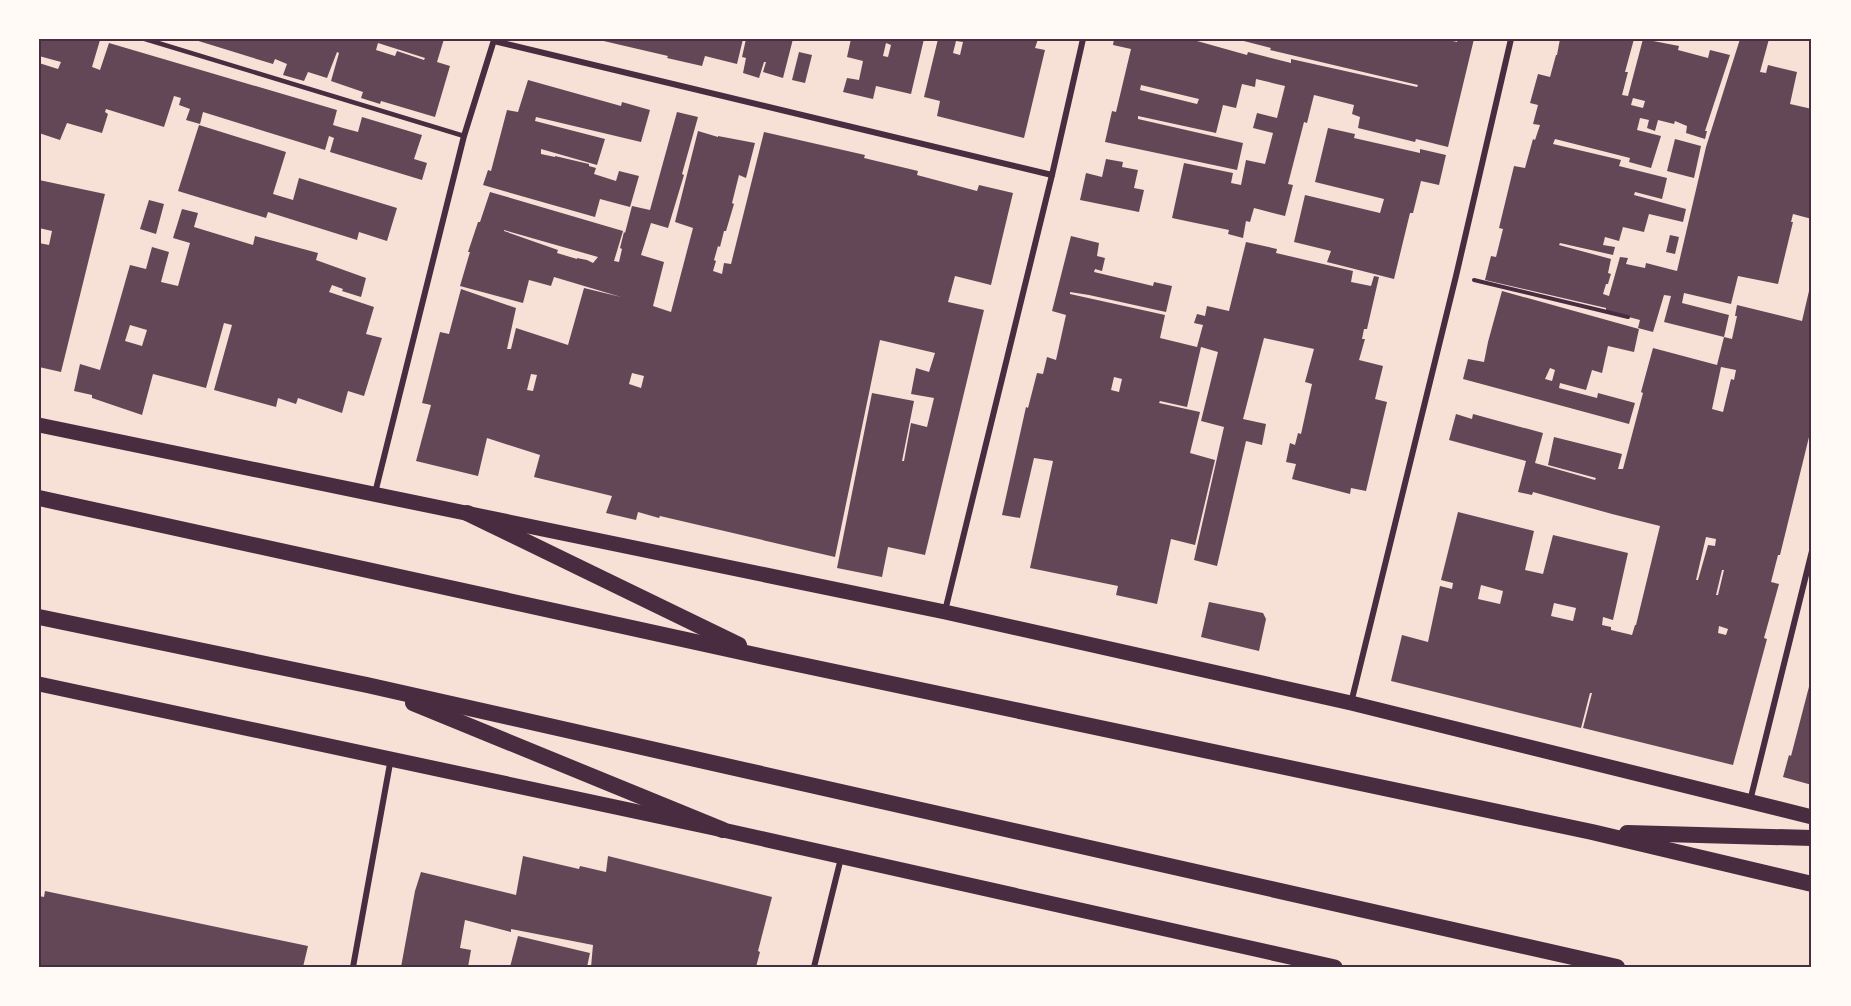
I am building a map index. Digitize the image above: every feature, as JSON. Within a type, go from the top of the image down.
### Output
[{"type":"highway","points":[[39,498],[764,657],[1592,832],[1812,885]]},
{"type":"highway","points":[[467,513],[764,657]]},
{"type":"highway","points":[[39,617],[367,685],[1617,967]]},
{"type":"highway","points":[[367,685],[723,830]]},
{"type":"highway","points":[[1592,832],[1812,838]]},
{"type":"main road","points":[[39,425],[945,612],[1351,704],[1812,817]]},
{"type":"main road","points":[[39,684],[723,830],[1333,967]]},
{"type":"street","points":[[945,612],[1052,176],[1083,39]]},
{"type":"street","points":[[1351,704],[1456,276],[1510,39]]},
{"type":"street","points":[[375,493],[464,136],[494,40],[1052,176]]},
{"type":"street","points":[[1750,802],[1812,551]]},
{"type":"street","points":[[353,967],[391,758]]},
{"type":"street","points":[[814,967],[841,858]]},
{"type":"lane","points":[[145,39],[464,136]]},
{"type":"path","points":[[1456,276],[1628,317]]},
{"type":"building","points":[[39,39],[100,40],[92,67],[100,70],[109,43],[337,110],[333,125],[343,128],[358,132],[362,117],[422,135],[414,159],[427,163],[422,180],[330,152],[334,138],[329,136],[325,150],[203,112],[200,124],[186,120],[190,109],[179,105],[181,98],[174,96],[164,127],[106,109],[105,112],[108,114],[102,133],[67,123],[60,140],[39,133],[39,63],[58,69],[61,62],[39,56]]},
{"type":"building","points":[[192,39],[444,39],[437,62],[450,66],[435,117],[381,101],[380,104],[361,98],[363,92],[331,81],[339,53],[337,52],[327,78],[308,72],[304,81],[283,75],[287,64],[275,59],[273,64]],"holes":[[[378,43],[425,58],[424,60],[397,51],[395,56],[376,50]]]},
{"type":"building","points":[[595,39],[743,39],[737,64],[705,56],[702,66]]},
{"type":"building","points":[[746,39],[793,39],[783,78],[763,72],[766,62],[764,62],[759,78],[743,73],[746,58],[742,57]]},
{"type":"building","points":[[851,39],[924,39],[911,94],[876,86],[873,99],[843,92],[847,78],[859,80],[863,61],[847,57]],"holes":[[[886,43],[891,45],[888,57],[883,56]]]},
{"type":"building","points":[[938,39],[1038,39],[1035,48],[1045,50],[1024,138],[937,116],[940,101],[924,97]],"holes":[[[956,41],[963,42],[960,55],[953,53]]]},
{"type":"building","points":[[1114,39],[1197,39],[1197,41],[1247,55],[1248,52],[1291,63],[1291,59],[1417,87],[1418,85],[1270,50],[1271,48],[1236,39],[1445,39],[1457,42],[1458,39],[1474,39],[1448,147],[1416,139],[1415,142],[1358,128],[1360,117],[1352,114],[1354,105],[1314,95],[1307,123],[1304,122],[1288,184],[1293,185],[1285,216],[1254,208],[1250,222],[1246,221],[1243,238],[1228,234],[1229,230],[1172,218],[1184,163],[1233,173],[1231,183],[1241,185],[1246,160],[1265,164],[1273,133],[1253,128],[1257,113],[1277,118],[1285,86],[1256,79],[1255,87],[1242,84],[1236,108],[1223,105],[1216,133],[1138,116],[1138,119],[1243,143],[1237,170],[1105,142],[1112,111],[1116,112],[1131,49],[1113,45]],"holes":[[[1141,85],[1199,99],[1197,104],[1140,90]]]},
{"type":"building","points":[[1560,39],[1634,39],[1625,72],[1628,72],[1622,95],[1628,96],[1643,39],[1679,46],[1678,50],[1708,58],[1710,50],[1730,55],[1705,131],[1707,131],[1705,139],[1686,133],[1687,126],[1675,121],[1674,124],[1658,120],[1655,131],[1647,128],[1649,120],[1640,118],[1637,130],[1661,136],[1651,168],[1629,162],[1630,158],[1555,139],[1553,144],[1621,160],[1619,166],[1667,178],[1662,199],[1635,192],[1634,195],[1686,209],[1683,222],[1649,214],[1644,232],[1623,227],[1619,241],[1605,237],[1603,245],[1615,247],[1613,255],[1560,243],[1559,245],[1611,259],[1608,273],[1611,274],[1603,294],[1609,296],[1620,257],[1628,258],[1626,264],[1645,268],[1646,263],[1677,271],[1706,147],[1740,39],[1769,39],[1760,72],[1766,73],[1768,65],[1797,72],[1790,104],[1812,109],[1812,219],[1793,214],[1778,284],[1738,276],[1731,304],[1684,293],[1682,303],[1729,315],[1724,337],[1664,322],[1671,296],[1664,295],[1653,332],[1638,328],[1640,320],[1606,311],[1606,308],[1485,280],[1491,256],[1496,257],[1503,229],[1499,228],[1514,166],[1525,168],[1533,139],[1535,140],[1540,125],[1533,124],[1538,105],[1530,103],[1538,74],[1550,77]],"holes":[[[1633,98],[1645,101],[1643,108],[1631,105]]]},
{"type":"building","points":[[799,52],[812,55],[805,83],[792,80]]},
{"type":"building","points":[[528,80],[621,106],[622,102],[650,110],[641,142],[536,117],[535,121],[605,139],[597,165],[541,149],[541,154],[589,164],[596,168],[594,174],[616,181],[619,171],[639,176],[630,207],[600,199],[595,217],[483,185],[488,170],[491,171],[507,110],[518,112]]},
{"type":"building","points":[[677,112],[698,117],[668,228],[651,223],[641,255],[664,262],[653,306],[671,312],[693,228],[675,222],[698,131],[755,143],[746,178],[739,175],[732,203],[734,204],[714,260],[716,261],[713,271],[722,274],[724,263],[731,264],[764,132],[865,155],[864,158],[918,171],[917,175],[977,191],[979,185],[1013,193],[991,285],[955,276],[948,302],[984,310],[925,555],[888,547],[882,577],[837,568],[872,393],[914,401],[902,461],[904,461],[911,423],[927,427],[934,398],[911,394],[916,368],[929,372],[935,353],[880,340],[835,557],[660,516],[659,518],[638,512],[636,520],[606,513],[612,496],[534,477],[540,455],[487,438],[478,476],[416,461],[431,405],[422,403],[440,332],[449,334],[461,289],[516,308],[507,349],[511,349],[516,328],[568,345],[584,288],[621,297],[554,277],[551,286],[529,280],[523,303],[460,286],[470,252],[468,252],[490,192],[623,231],[614,261],[619,262],[622,249],[620,248],[632,206],[650,210]],"holes":[[[504,230],[598,257],[593,263],[577,259],[557,253],[558,250]],[[632,373],[644,376],[641,388],[629,384]],[[531,374],[537,375],[533,391],[527,390]]]},
{"type":"building","points":[[199,125],[286,152],[273,194],[293,200],[299,178],[397,208],[387,241],[359,232],[357,240],[268,212],[266,218],[178,191]]},
{"type":"building","points":[[1328,128],[1355,134],[1354,138],[1420,153],[1420,149],[1446,155],[1439,185],[1421,181],[1413,213],[1410,213],[1394,279],[1327,262],[1331,251],[1294,242],[1305,195],[1380,213],[1384,199],[1315,182]]},
{"type":"building","points":[[1675,139],[1701,146],[1694,178],[1667,171]]},
{"type":"building","points":[[1106,159],[1123,162],[1122,167],[1138,170],[1134,188],[1144,190],[1139,212],[1080,200],[1086,173],[1102,177]]},
{"type":"building","points":[[39,180],[105,194],[61,372],[39,367],[39,243],[49,245],[52,231],[39,228]]},
{"type":"building","points":[[149,200],[164,204],[156,234],[140,229]]},
{"type":"building","points":[[182,209],[198,213],[194,227],[253,245],[255,236],[318,253],[316,260],[366,278],[361,297],[332,285],[329,292],[374,307],[366,334],[382,338],[364,396],[348,391],[342,413],[298,398],[296,404],[278,398],[276,407],[214,390],[232,325],[224,323],[206,388],[153,374],[142,415],[92,398],[92,395],[74,391],[80,364],[100,370],[130,265],[146,269],[152,247],[169,252],[161,282],[178,286],[190,243],[173,238]],"holes":[[[130,325],[147,330],[142,346],[125,341]]]},
{"type":"building","points":[[1670,235],[1679,237],[1675,254],[1666,252]]},
{"type":"building","points":[[1071,236],[1099,243],[1097,256],[1105,258],[1102,271],[1095,269],[1094,272],[1153,286],[1154,282],[1172,286],[1166,312],[1089,295],[1070,292],[1070,294],[1165,315],[1160,338],[1197,347],[1203,325],[1194,323],[1197,314],[1205,316],[1207,306],[1229,311],[1246,242],[1277,249],[1276,253],[1353,271],[1351,282],[1371,286],[1374,276],[1379,277],[1367,329],[1364,329],[1362,339],[1365,339],[1359,360],[1383,366],[1375,399],[1387,402],[1366,491],[1351,488],[1350,494],[1292,479],[1296,464],[1286,462],[1290,443],[1295,445],[1298,433],[1301,434],[1312,384],[1305,382],[1314,349],[1264,338],[1243,419],[1266,424],[1262,445],[1246,441],[1217,566],[1194,560],[1224,427],[1201,421],[1218,352],[1201,347],[1187,407],[1160,401],[1159,403],[1200,412],[1190,453],[1215,460],[1195,545],[1171,539],[1157,604],[1116,595],[1118,586],[1030,568],[1053,461],[1034,458],[1020,518],[1002,515],[1026,407],[1028,408],[1037,373],[1043,374],[1047,357],[1056,360],[1066,315],[1052,311]],"holes":[[[1114,377],[1122,379],[1119,392],[1111,390]]]},
{"type":"building","points":[[1502,291],[1639,329],[1634,352],[1608,346],[1602,373],[1592,370],[1586,390],[1560,383],[1559,388],[1597,398],[1598,393],[1635,403],[1629,424],[1463,379],[1468,359],[1484,362]],"holes":[[[1550,368],[1555,370],[1552,381],[1545,379]]]},
{"type":"building","points":[[1809,291],[1812,291],[1812,434],[1810,433],[1780,555],[1778,555],[1771,582],[1779,584],[1764,638],[1767,639],[1733,765],[1583,728],[1592,693],[1590,693],[1581,728],[1391,681],[1402,635],[1428,642],[1440,586],[1452,589],[1453,583],[1441,580],[1458,512],[1534,531],[1525,570],[1543,574],[1553,535],[1628,553],[1613,620],[1603,617],[1602,625],[1611,627],[1611,630],[1632,635],[1636,625],[1660,526],[1533,492],[1532,495],[1518,492],[1526,461],[1449,440],[1456,414],[1472,419],[1473,414],[1543,433],[1535,463],[1595,480],[1596,478],[1548,465],[1554,437],[1622,454],[1618,469],[1623,469],[1653,348],[1717,365],[1724,337],[1732,339],[1737,305],[1802,321]],"holes":[[[1721,367],[1736,370],[1734,380],[1731,379],[1723,412],[1712,409]],[[1706,537],[1716,539],[1715,546],[1708,545],[1698,580],[1696,580]],[[1722,570],[1724,570],[1718,595],[1716,595]],[[1481,585],[1503,591],[1500,604],[1478,599]],[[1554,603],[1576,608],[1573,621],[1551,616]],[[1719,626],[1728,629],[1726,635],[1718,633]]]},
{"type":"building","points":[[1209,602],[1263,613],[1266,619],[1259,651],[1201,637]]},
{"type":"building","points":[[1811,679],[1812,785],[1783,777],[1789,755],[1791,756]]},
{"type":"building","points":[[523,856],[579,869],[580,866],[606,872],[608,856],[772,897],[756,967],[591,967],[593,945],[511,929],[511,932],[465,920],[460,948],[471,950],[468,967],[401,967],[415,891],[421,872],[516,895]]},
{"type":"building","points":[[45,891],[308,946],[303,967],[39,967],[39,896],[44,897]]},
{"type":"building","points":[[518,936],[590,953],[587,967],[510,967]]}]
